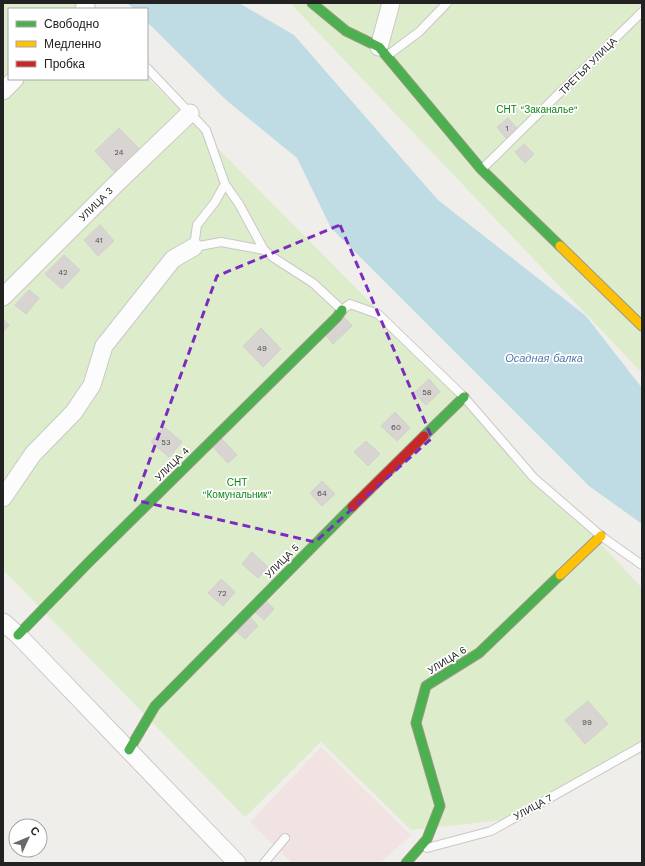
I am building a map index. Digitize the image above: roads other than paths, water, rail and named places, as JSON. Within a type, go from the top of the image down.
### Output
[{"type":"street","points":[[312,3],[346,30],[382,52],[482,169],[642,326]]},
{"type":"street","points":[[382,52],[391,3]]},
{"type":"street","points":[[3,91],[14,80]]},
{"type":"street","name":"УЛИЦА 3","points":[[3,297],[116,184],[190,113]]},
{"type":"street","points":[[3,498],[33,454],[74,412],[92,385],[104,346],[172,259],[194,247]]},
{"type":"street","name":"УЛИЦА 4","points":[[18,635],[72,578],[337,317],[342,310]]},
{"type":"street","name":"УЛИЦА 5","points":[[129,750],[155,706],[329,530],[464,397]]},
{"type":"street","name":"УЛИЦА 6","points":[[406,863],[427,839],[440,806],[416,723],[426,686],[479,653],[601,536]]},
{"type":"street","points":[[3,622],[18,635],[238,863]]},
{"type":"lane","points":[[382,52],[419,32],[447,3]]},
{"type":"lane","name":"ТРЕТЬЯ УЛИЦА","points":[[482,169],[642,12]]},
{"type":"lane","points":[[148,69],[206,130],[225,184],[239,204],[264,250],[274,258],[313,282],[342,310],[350,304],[378,314],[464,397],[534,478],[601,536],[642,565]]},
{"type":"lane","points":[[225,184],[215,202],[197,225],[194,247],[221,242],[264,250]]},
{"type":"lane","name":"УЛИЦА 7","points":[[416,851],[491,831],[642,746]]},
{"type":"lane","points":[[264,863],[286,838]]},
{"type":"water","name":"Осадная балка","points":[[127,3],[239,3],[294,35],[438,200],[586,316],[642,388],[642,524],[589,486],[331,228],[297,158],[226,100],[148,23],[148,8],[133,8]]},
{"type":"park label","name":"СНТ \"Заканалье\"","points":[[537,109]]},
{"type":"park label","name":"СНТ \"Комунальник\"","points":[[237,488]]}]
